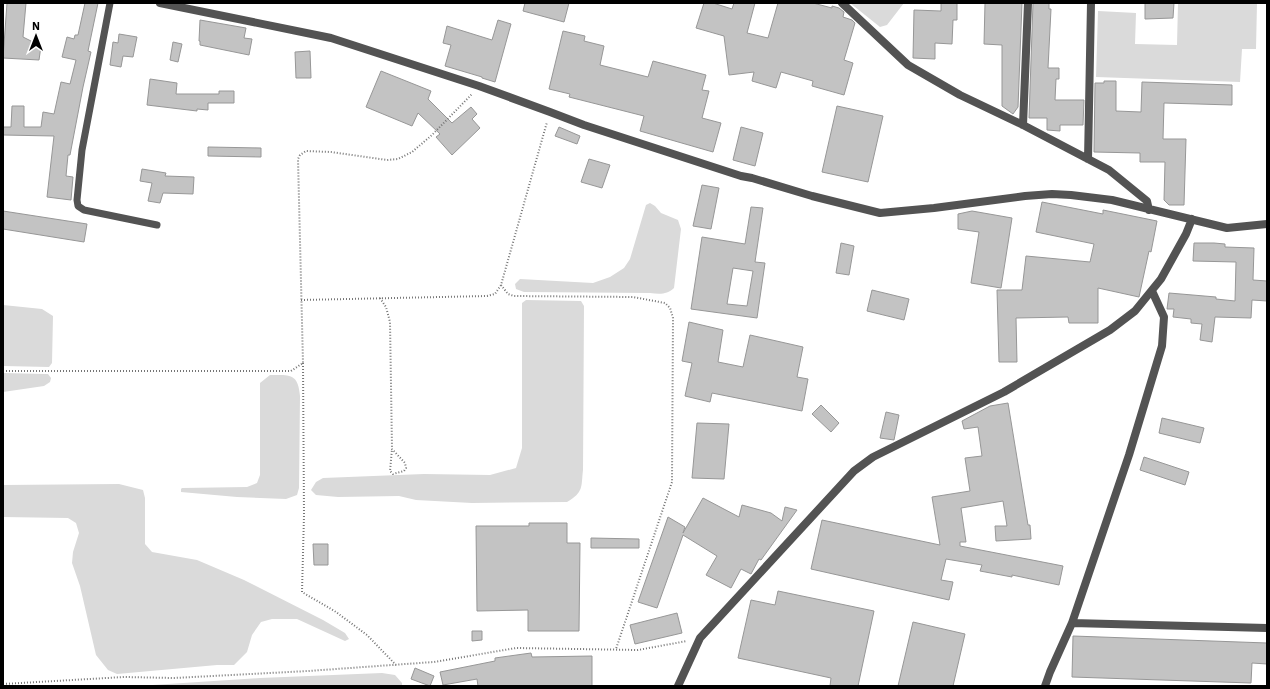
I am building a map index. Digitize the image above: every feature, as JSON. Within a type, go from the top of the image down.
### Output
[{"type":"street","points":[[160,3],[331,38],[479,86],[584,125],[741,176],[880,213],[1052,194],[1112,200],[1227,228],[1267,224]]},
{"type":"street","points":[[842,3],[908,65],[960,95],[1023,125],[1109,170],[1147,201],[1149,210]]},
{"type":"street","points":[[1023,125],[1028,3]]},
{"type":"street","points":[[1088,159],[1091,3]]},
{"type":"street","points":[[678,686],[700,638],[854,471],[873,457],[1004,392],[1110,330],[1134,311],[1162,279],[1186,234],[1192,219]]},
{"type":"street","points":[[1045,686],[1072,623],[1129,454],[1162,346],[1164,317],[1152,291]]},
{"type":"street","points":[[1072,623],[1267,628]]},
{"type":"lane","points":[[110,3],[82,150],[77,200],[78,206],[84,210],[157,224]]},
{"type":"path","points":[[396,666],[368,634],[336,612],[302,592],[303,363],[300,300],[298,159],[300,155],[306,151],[331,152],[387,160],[398,159],[412,152],[422,143],[479,86]]},
{"type":"path","points":[[300,300],[487,296],[495,294],[501,285],[550,112]]},
{"type":"path","points":[[501,285],[508,294],[514,296],[633,297],[665,302],[672,313],[672,482],[616,649]]},
{"type":"path","points":[[380,298],[386,307],[390,322],[392,449],[390,471],[393,474],[404,471],[406,468],[405,463],[392,449]]},
{"type":"path","points":[[3,371],[291,371],[303,363]]},
{"type":"path","points":[[3,684],[124,677],[174,678],[396,666],[434,662],[516,648],[638,650],[700,638]]},
{"type":"shaded area","points":[[850,3],[904,3],[887,25],[880,27]]},
{"type":"shaded area","points":[[1178,3],[1257,3],[1256,49],[1242,49],[1240,82],[1096,77],[1098,11],[1136,13],[1135,44],[1177,45]]},
{"type":"shaded area","points":[[650,203],[661,213],[678,220],[681,229],[674,288],[671,290],[660,294],[524,292],[516,289],[515,284],[520,279],[593,283],[610,277],[624,268],[630,259],[646,205]]},
{"type":"shaded area","points":[[526,300],[581,301],[584,306],[583,470],[581,489],[576,495],[567,502],[472,503],[416,500],[399,496],[338,497],[316,495],[311,490],[316,482],[323,478],[424,474],[490,475],[516,468],[522,448],[522,303]]},
{"type":"shaded area","points":[[3,305],[42,309],[53,316],[52,363],[49,367],[3,366]]},
{"type":"shaded area","points":[[3,373],[48,374],[51,378],[50,382],[44,386],[3,392]]},
{"type":"shaded area","points":[[270,375],[292,377],[295,379],[299,388],[299,488],[297,495],[286,499],[237,497],[181,492],[182,488],[247,487],[257,483],[260,475],[260,383]]},
{"type":"shaded area","points":[[119,484],[143,490],[145,498],[145,544],[152,552],[197,560],[244,580],[323,620],[345,633],[349,639],[345,641],[297,619],[272,619],[261,622],[252,635],[247,652],[234,665],[217,665],[117,674],[108,670],[96,655],[80,586],[72,563],[73,552],[79,533],[76,523],[68,518],[3,517],[3,485]]},
{"type":"shaded area","points":[[382,673],[395,675],[402,683],[402,686],[137,686],[260,678]]},
{"type":"building","points":[[7,3],[26,3],[23,37],[41,46],[39,60],[3,58]]},
{"type":"building","points":[[85,3],[98,3],[88,51],[91,52],[70,155],[68,155],[66,176],[73,177],[71,200],[47,197],[54,136],[3,135],[3,127],[11,127],[12,106],[24,106],[24,127],[41,127],[43,112],[54,114],[61,82],[70,84],[76,60],[62,57],[67,37],[74,39],[75,35],[78,35]]},
{"type":"building","points":[[525,3],[569,3],[564,22],[523,11]]},
{"type":"building","points":[[704,3],[713,3],[732,9],[734,3],[755,3],[747,33],[768,38],[778,3],[813,3],[832,8],[832,6],[839,8],[844,12],[843,17],[852,20],[855,23],[844,60],[853,63],[844,95],[812,86],[813,81],[781,72],[776,88],[752,81],[754,72],[729,75],[724,36],[696,28]]},
{"type":"building","points":[[941,3],[957,3],[957,20],[953,20],[952,44],[935,43],[935,59],[913,58],[914,10],[941,11]]},
{"type":"building","points":[[985,3],[1022,3],[1018,107],[1013,114],[1002,106],[1002,45],[984,44]]},
{"type":"building","points":[[1033,3],[1049,3],[1049,9],[1051,9],[1048,68],[1059,68],[1059,79],[1056,79],[1055,100],[1084,100],[1083,125],[1060,125],[1060,131],[1047,130],[1047,118],[1029,118]]},
{"type":"building","points":[[1145,3],[1174,3],[1173,18],[1145,19]]},
{"type":"building","points":[[200,20],[246,28],[244,38],[252,39],[249,55],[200,45]]},
{"type":"building","points":[[498,20],[511,24],[495,82],[445,66],[451,45],[443,43],[447,26],[492,40]]},
{"type":"building","points":[[563,31],[585,36],[584,41],[604,46],[600,65],[648,77],[653,61],[706,75],[702,90],[709,91],[702,118],[721,123],[713,152],[640,131],[644,116],[569,97],[570,94],[549,89]]},
{"type":"building","points":[[119,34],[137,37],[133,57],[123,56],[121,67],[110,65],[113,42],[118,43]]},
{"type":"building","points":[[173,42],[182,44],[178,62],[170,60]]},
{"type":"building","points":[[310,51],[311,78],[296,78],[295,52]]},
{"type":"building","points":[[381,71],[431,91],[428,99],[452,123],[471,107],[477,114],[472,119],[480,128],[452,155],[436,137],[440,134],[418,113],[412,126],[366,107]]},
{"type":"building","points":[[150,79],[177,83],[176,94],[219,94],[219,91],[234,91],[234,103],[208,103],[208,110],[197,109],[197,111],[147,105]]},
{"type":"building","points":[[1104,81],[1116,81],[1116,111],[1141,112],[1142,82],[1232,85],[1232,105],[1164,103],[1163,139],[1186,139],[1184,205],[1169,205],[1164,200],[1165,162],[1140,162],[1140,153],[1094,152],[1095,83],[1104,83]]},
{"type":"building","points":[[837,106],[883,116],[868,182],[822,172]]},
{"type":"building","points":[[559,127],[580,136],[577,144],[555,136]]},
{"type":"building","points":[[741,127],[763,133],[755,166],[733,160]]},
{"type":"building","points":[[208,147],[261,148],[261,157],[208,156]]},
{"type":"building","points":[[589,159],[610,165],[602,188],[581,182]]},
{"type":"building","points":[[142,169],[166,173],[165,176],[194,177],[193,194],[163,193],[160,203],[148,201],[152,183],[140,181]]},
{"type":"building","points":[[702,185],[719,188],[711,229],[693,226]]},
{"type":"building","points":[[1042,202],[1103,214],[1103,210],[1157,221],[1151,252],[1149,251],[1139,297],[1098,288],[1098,323],[1069,323],[1068,317],[1016,318],[1017,362],[999,362],[997,290],[1022,290],[1026,256],[1090,262],[1094,244],[1036,232]]},
{"type":"building","points":[[751,207],[763,208],[755,262],[765,263],[757,318],[691,309],[702,237],[745,244]],"holes":[[[733,268],[753,271],[747,306],[727,304]]]},
{"type":"building","points":[[3,211],[87,224],[84,242],[3,229]]},
{"type":"building","points":[[972,211],[1012,218],[1001,288],[971,283],[979,232],[958,229],[958,214]]},
{"type":"building","points":[[841,243],[854,246],[849,275],[836,273]]},
{"type":"building","points":[[1194,243],[1214,243],[1225,244],[1225,247],[1254,248],[1253,280],[1267,281],[1267,301],[1252,300],[1251,318],[1215,317],[1212,342],[1200,340],[1202,324],[1191,323],[1191,319],[1173,317],[1174,309],[1167,309],[1169,293],[1216,297],[1216,299],[1235,301],[1236,262],[1193,261]]},
{"type":"building","points":[[872,290],[909,299],[904,320],[867,311]]},
{"type":"building","points":[[689,322],[723,330],[718,362],[743,367],[750,335],[803,347],[797,377],[808,379],[802,411],[712,393],[710,402],[685,396],[692,363],[682,361]]},
{"type":"building","points":[[1008,403],[1028,525],[1030,525],[1031,539],[996,541],[995,526],[1007,526],[1003,501],[961,508],[966,542],[960,542],[960,546],[1063,566],[1059,585],[1012,575],[1012,577],[980,571],[982,565],[946,559],[941,580],[953,582],[949,600],[811,569],[822,520],[940,545],[932,497],[970,491],[965,458],[982,456],[978,427],[964,429],[962,421],[990,406]]},
{"type":"building","points":[[821,405],[839,423],[831,432],[812,414]]},
{"type":"building","points":[[886,412],[899,415],[894,440],[880,438]]},
{"type":"building","points":[[1162,418],[1204,428],[1200,443],[1159,433]]},
{"type":"building","points":[[697,423],[729,424],[724,479],[692,478]]},
{"type":"building","points":[[1144,457],[1189,472],[1185,485],[1140,470]]},
{"type":"building","points":[[703,498],[739,517],[742,505],[771,513],[782,521],[785,507],[797,510],[761,560],[759,559],[751,574],[741,569],[731,588],[706,575],[717,556],[683,535],[657,608],[638,602],[668,517],[685,527],[683,533]]},
{"type":"building","points":[[529,523],[567,523],[567,543],[580,543],[579,631],[528,631],[528,610],[477,611],[476,526],[529,526]]},
{"type":"building","points":[[591,538],[639,539],[639,548],[591,548]]},
{"type":"building","points":[[313,544],[328,544],[328,565],[314,565]]},
{"type":"building","points":[[778,591],[874,611],[858,686],[830,686],[831,678],[738,658],[751,600],[775,605]]},
{"type":"building","points":[[677,613],[682,633],[635,644],[630,625]]},
{"type":"building","points":[[913,622],[965,634],[953,686],[898,686]]},
{"type":"building","points":[[472,631],[482,631],[482,640],[472,641]]},
{"type":"building","points":[[1073,636],[1267,643],[1267,664],[1252,663],[1251,683],[1072,677]]},
{"type":"building","points":[[531,653],[532,657],[592,656],[592,686],[478,686],[477,679],[443,685],[440,672],[495,661],[495,658]]},
{"type":"building","points":[[415,668],[434,676],[430,686],[411,679]]}]
